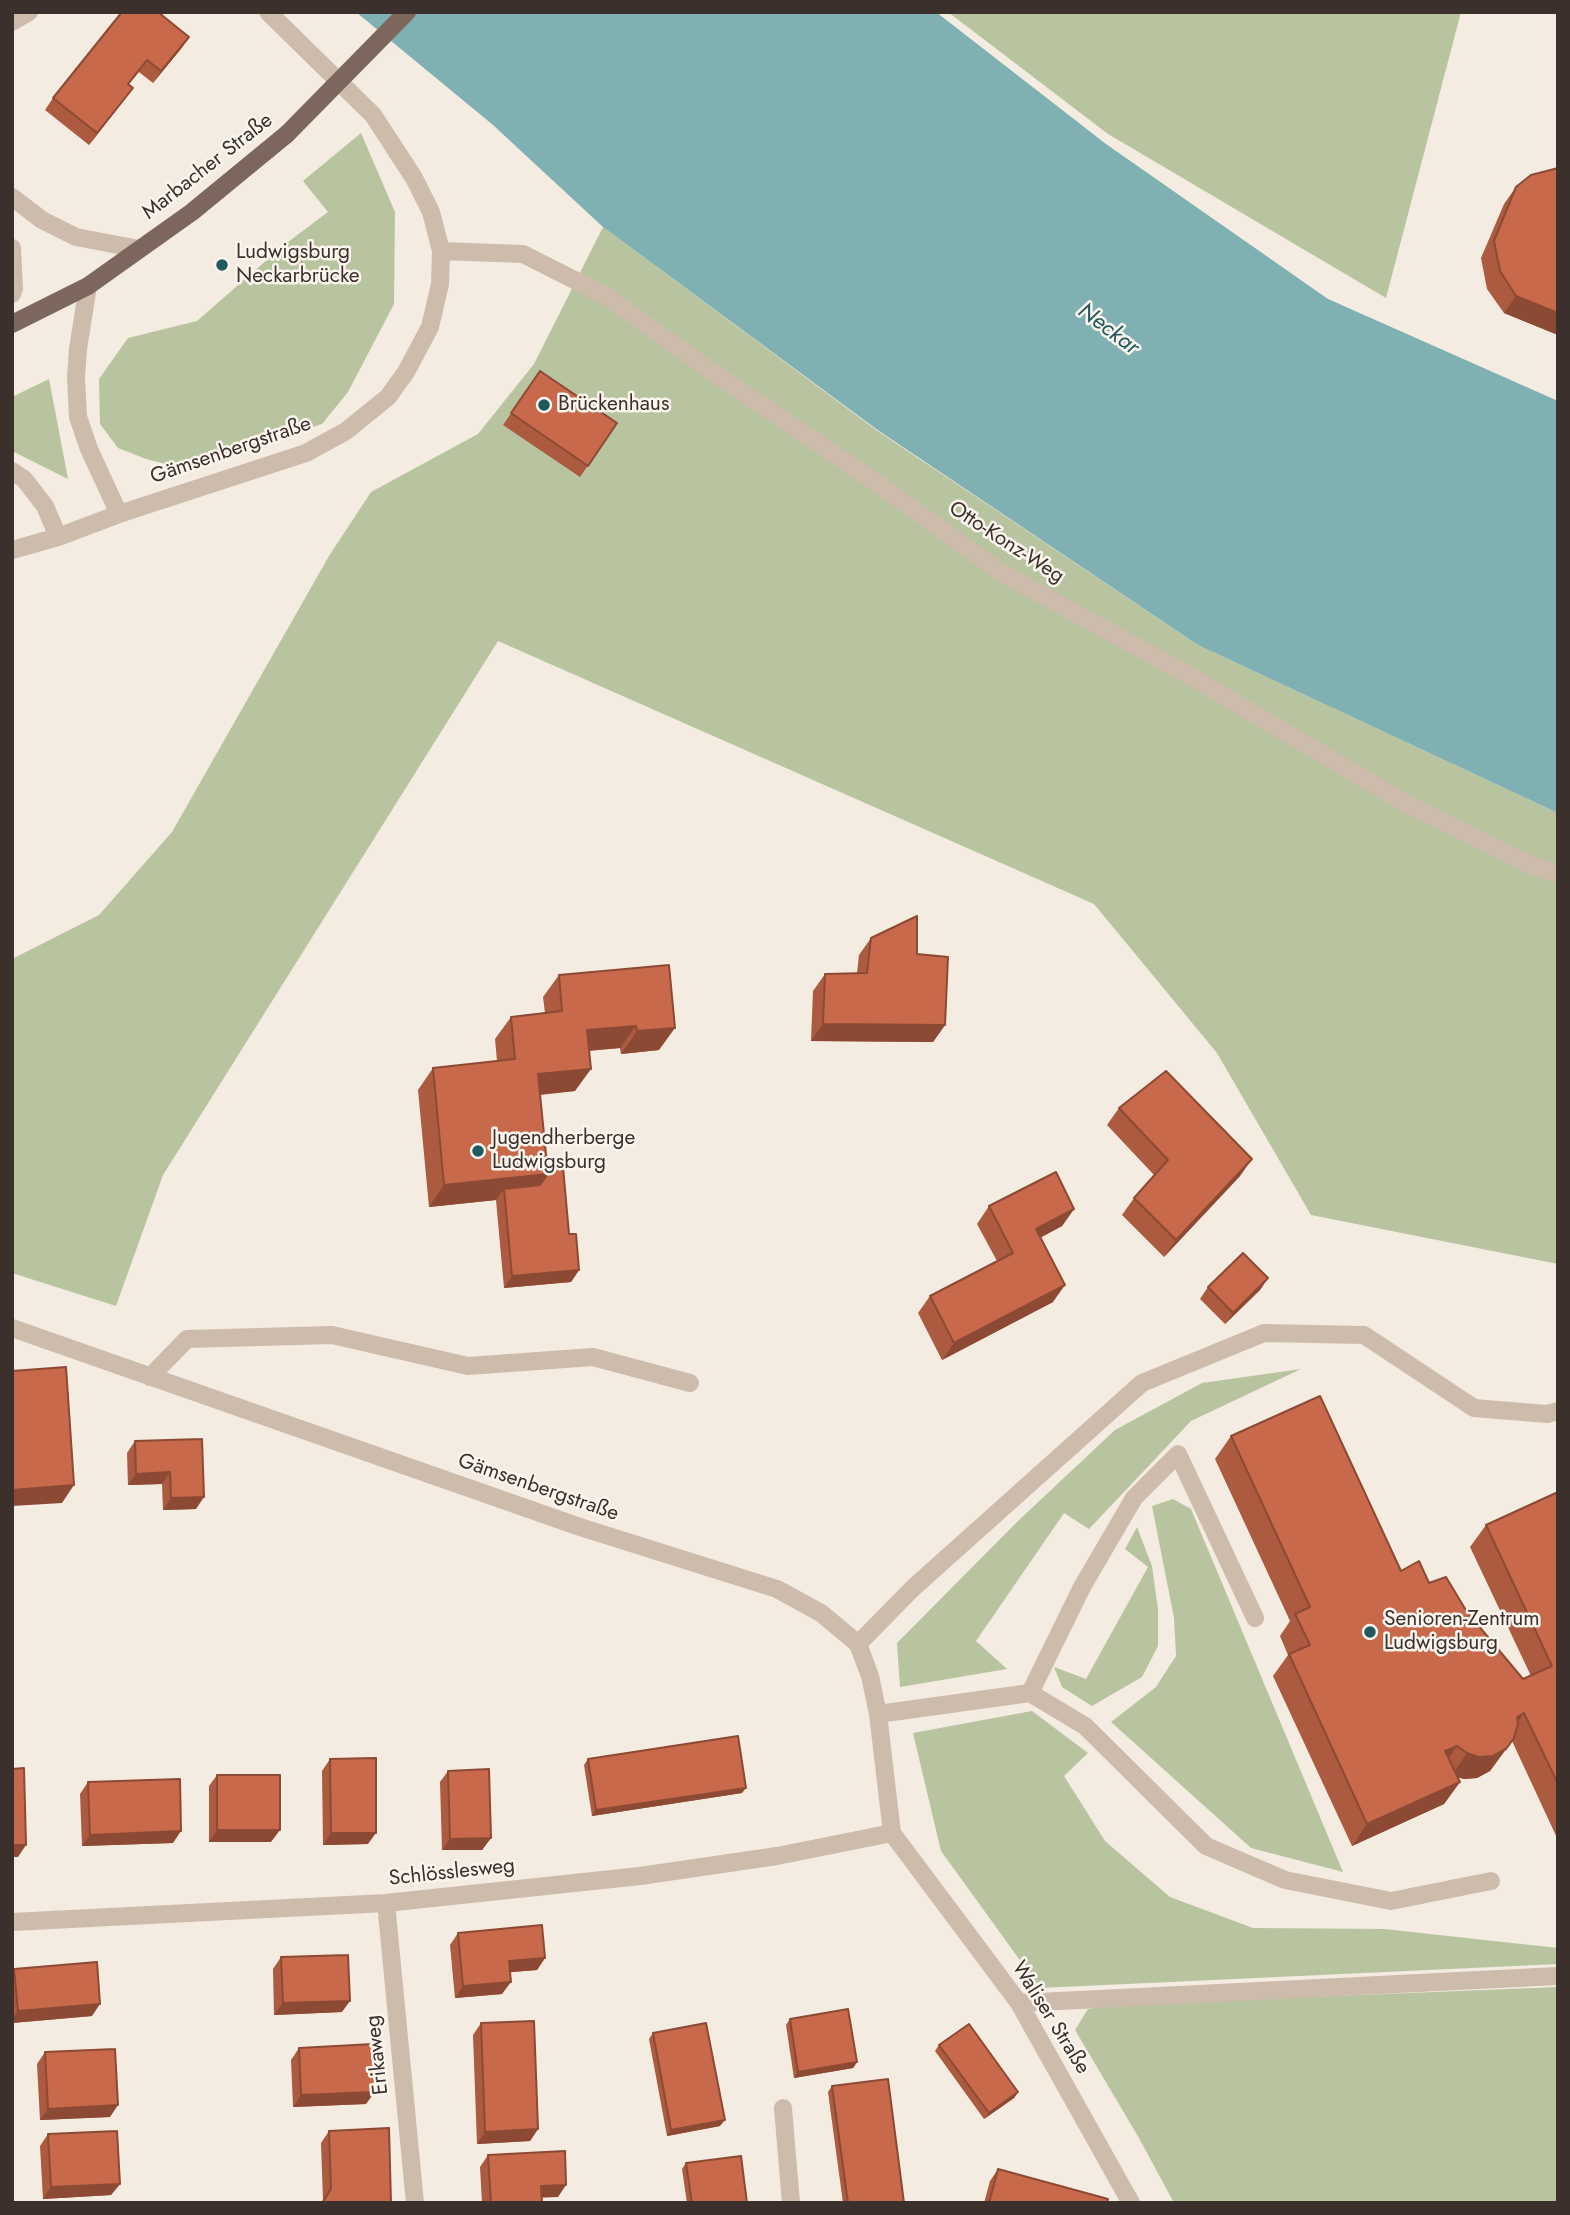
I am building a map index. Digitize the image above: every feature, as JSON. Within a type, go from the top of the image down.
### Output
[{"type":"main road","name":"Marbacher Straße","points":[[12,324],[88,286],[192,212],[287,134],[407,12]]},
{"type":"street","points":[[12,22],[29,12]]},
{"type":"street","name":"Gämsenbergstraße","points":[[12,550],[306,453],[346,431],[388,397],[406,372],[429,327],[440,284],[441,251],[431,212],[414,178],[373,115],[268,12]]},
{"type":"street","points":[[12,197],[41,220],[76,237],[139,249]]},
{"type":"street","points":[[12,248],[12,294]]},
{"type":"street","name":"Otto-Konz-Weg","points":[[441,251],[523,254],[606,296],[880,485],[1002,573],[1187,674],[1407,804],[1533,866],[1558,874]]},
{"type":"street","points":[[88,286],[78,349],[78,417],[89,449],[120,514]]},
{"type":"street","points":[[12,471],[24,479],[45,506],[58,537]]},
{"type":"street","name":"Gämsenbergstraße","points":[[12,1328],[580,1527],[778,1589],[821,1613],[858,1644],[870,1676],[878,1714],[892,1833]]},
{"type":"street","points":[[858,1644],[913,1588],[1142,1383],[1264,1333],[1364,1335],[1474,1408],[1547,1414],[1558,1410]]},
{"type":"street","points":[[150,1377],[187,1339],[332,1335],[468,1366],[593,1357],[690,1382]]},
{"type":"street","points":[[1030,1693],[1082,1587],[1134,1498],[1178,1454],[1255,1618]]},
{"type":"street","points":[[878,1714],[1030,1693],[1085,1726],[1206,1846],[1285,1880],[1391,1901],[1491,1881]]},
{"type":"street","name":"Schlösslesweg","points":[[12,1923],[386,1903],[640,1876],[778,1856],[892,1833]]},
{"type":"street","name":"Waliser Straße","points":[[892,1833],[1019,2003],[1130,2203]]},
{"type":"street","name":"Erikaweg","points":[[386,1903],[415,2203]]},
{"type":"street","points":[[1019,2003],[1558,1976]]},
{"type":"street","points":[[783,2108],[791,2203]]},
{"type":"green space","points":[[948,12],[1461,12],[1386,298],[1108,134]]},
{"type":"green space","points":[[361,133],[395,212],[394,304],[348,392],[322,424],[190,470],[146,459],[118,448],[100,424],[99,379],[128,338],[197,321],[284,245],[328,212],[303,181]]},
{"type":"green space","points":[[603,227],[879,432],[1198,645],[1558,813],[1558,1264],[1311,1215],[1217,1053],[1094,904],[498,641],[163,1175],[116,1306],[12,1273],[12,959],[99,915],[172,832],[329,556],[371,492],[478,434],[534,364]]},
{"type":"green space","points":[[49,379],[68,479],[12,451],[12,397]]},
{"type":"green space","points":[[1301,1369],[1191,1421],[1089,1529],[1064,1513],[976,1641],[1007,1669],[900,1687],[897,1643],[1018,1521],[1115,1430],[1202,1383]]},
{"type":"green space","points":[[1173,1499],[1191,1509],[1343,1872],[1251,1848],[1111,1722],[1156,1687],[1176,1656],[1174,1618],[1152,1506]]},
{"type":"green space","points":[[1137,1527],[1152,1566],[1158,1609],[1158,1646],[1142,1677],[1092,1706],[1062,1687],[1054,1667],[1086,1679],[1148,1567],[1125,1549]]},
{"type":"green space","points":[[1032,1711],[1088,1753],[1064,1776],[1105,1841],[1170,1897],[1253,1928],[1384,1929],[1558,1948],[1558,1964],[1040,1988],[941,1851],[913,1733]]},
{"type":"green space","points":[[1558,1987],[1558,2203],[1174,2203],[1075,2030],[1088,2009],[1109,2005]]},
{"type":"water","name":"Neckar","points":[[356,12],[936,12],[1106,144],[1328,299],[1558,401],[1558,813],[1198,645],[879,431],[603,227],[493,125]]},
{"type":"building","points":[[122,12],[158,12],[189,37],[161,71],[147,60],[128,84],[133,88],[97,133],[53,98]]},
{"type":"building","points":[[1558,168],[1558,313],[1516,296],[1500,271],[1494,241],[1516,187],[1531,175]]},
{"type":"building","points":[[540,371],[617,423],[588,466],[511,413]]},
{"type":"building","points":[[917,916],[917,954],[948,957],[945,1025],[823,1024],[825,974],[867,973],[871,938]]},
{"type":"building","points":[[669,965],[675,1028],[637,1031],[636,1026],[587,1030],[591,1069],[538,1074],[548,1174],[444,1185],[433,1068],[515,1059],[511,1017],[562,1011],[559,975]]},
{"type":"building","points":[[1166,1071],[1252,1159],[1176,1240],[1134,1198],[1168,1160],[1119,1108]]},
{"type":"building","points":[[563,1167],[569,1234],[576,1234],[579,1270],[512,1276],[504,1189],[540,1185],[548,1174],[547,1168]]},
{"type":"building","points":[[1056,1172],[1074,1209],[1036,1229],[1065,1285],[954,1343],[930,1296],[1013,1253],[989,1206]]},
{"type":"building","points":[[1243,1253],[1268,1278],[1233,1313],[1208,1287]]},
{"type":"building","points":[[66,1367],[74,1485],[12,1490],[12,1371]]},
{"type":"building","name":"Senioren-Zentrum Ludwigsburg","points":[[1320,1396],[1401,1571],[1419,1561],[1429,1583],[1446,1577],[1467,1612],[1523,1679],[1552,1666],[1486,1525],[1558,1492],[1558,1784],[1524,1713],[1517,1717],[1514,1738],[1506,1749],[1493,1756],[1479,1757],[1457,1746],[1445,1751],[1460,1782],[1367,1824],[1289,1654],[1310,1645],[1295,1614],[1310,1607],[1231,1436]]},
{"type":"building","points":[[202,1439],[204,1497],[171,1498],[170,1472],[136,1474],[135,1441]]},
{"type":"building","points":[[738,1736],[746,1788],[596,1810],[588,1759]]},
{"type":"building","points":[[376,1758],[376,1833],[331,1833],[330,1759]]},
{"type":"building","points":[[24,1768],[26,1845],[12,1845],[12,1769]]},
{"type":"building","points":[[489,1769],[491,1838],[450,1839],[448,1771]]},
{"type":"building","points":[[217,1775],[280,1775],[280,1830],[217,1830]]},
{"type":"building","points":[[180,1779],[181,1831],[90,1835],[88,1782]]},
{"type":"building","points":[[542,1925],[545,1958],[509,1961],[511,1982],[463,1986],[458,1933]]},
{"type":"building","points":[[348,1955],[350,2001],[283,2003],[281,1957]]},
{"type":"building","points":[[97,1962],[100,2004],[18,2011],[14,1969]]},
{"type":"building","points":[[848,2009],[857,2062],[798,2072],[790,2019]]},
{"type":"building","points":[[534,2021],[538,2129],[485,2132],[481,2023]]},
{"type":"building","points":[[706,2023],[725,2120],[671,2130],[653,2033]]},
{"type":"building","points":[[969,2024],[1018,2092],[989,2113],[939,2045]]},
{"type":"building","points":[[373,2044],[375,2092],[301,2095],[299,2048]]},
{"type":"building","points":[[115,2049],[118,2105],[48,2109],[45,2052]]},
{"type":"building","points":[[888,2079],[904,2203],[848,2203],[832,2086]]},
{"type":"building","points":[[389,2128],[391,2203],[322,2203],[331,2189],[329,2131]]},
{"type":"building","points":[[117,2131],[120,2184],[51,2187],[48,2134]]},
{"type":"building","points":[[565,2151],[566,2185],[541,2186],[542,2203],[491,2203],[488,2155]]},
{"type":"building","points":[[741,2156],[747,2203],[692,2203],[686,2163]]},
{"type":"building","points":[[998,2169],[1108,2199],[1107,2203],[989,2203]]},
{"type":"place","name":"Ludwigsburg Neckarbrücke","points":[[222,265]]},
{"type":"place","name":"Brückenhaus","points":[[544,405]]},
{"type":"place","name":"Jugendherberge Ludwigsburg","points":[[478,1151]]},
{"type":"place","name":"Senioren-Zentrum Ludwigsburg","points":[[1370,1632]]}]
